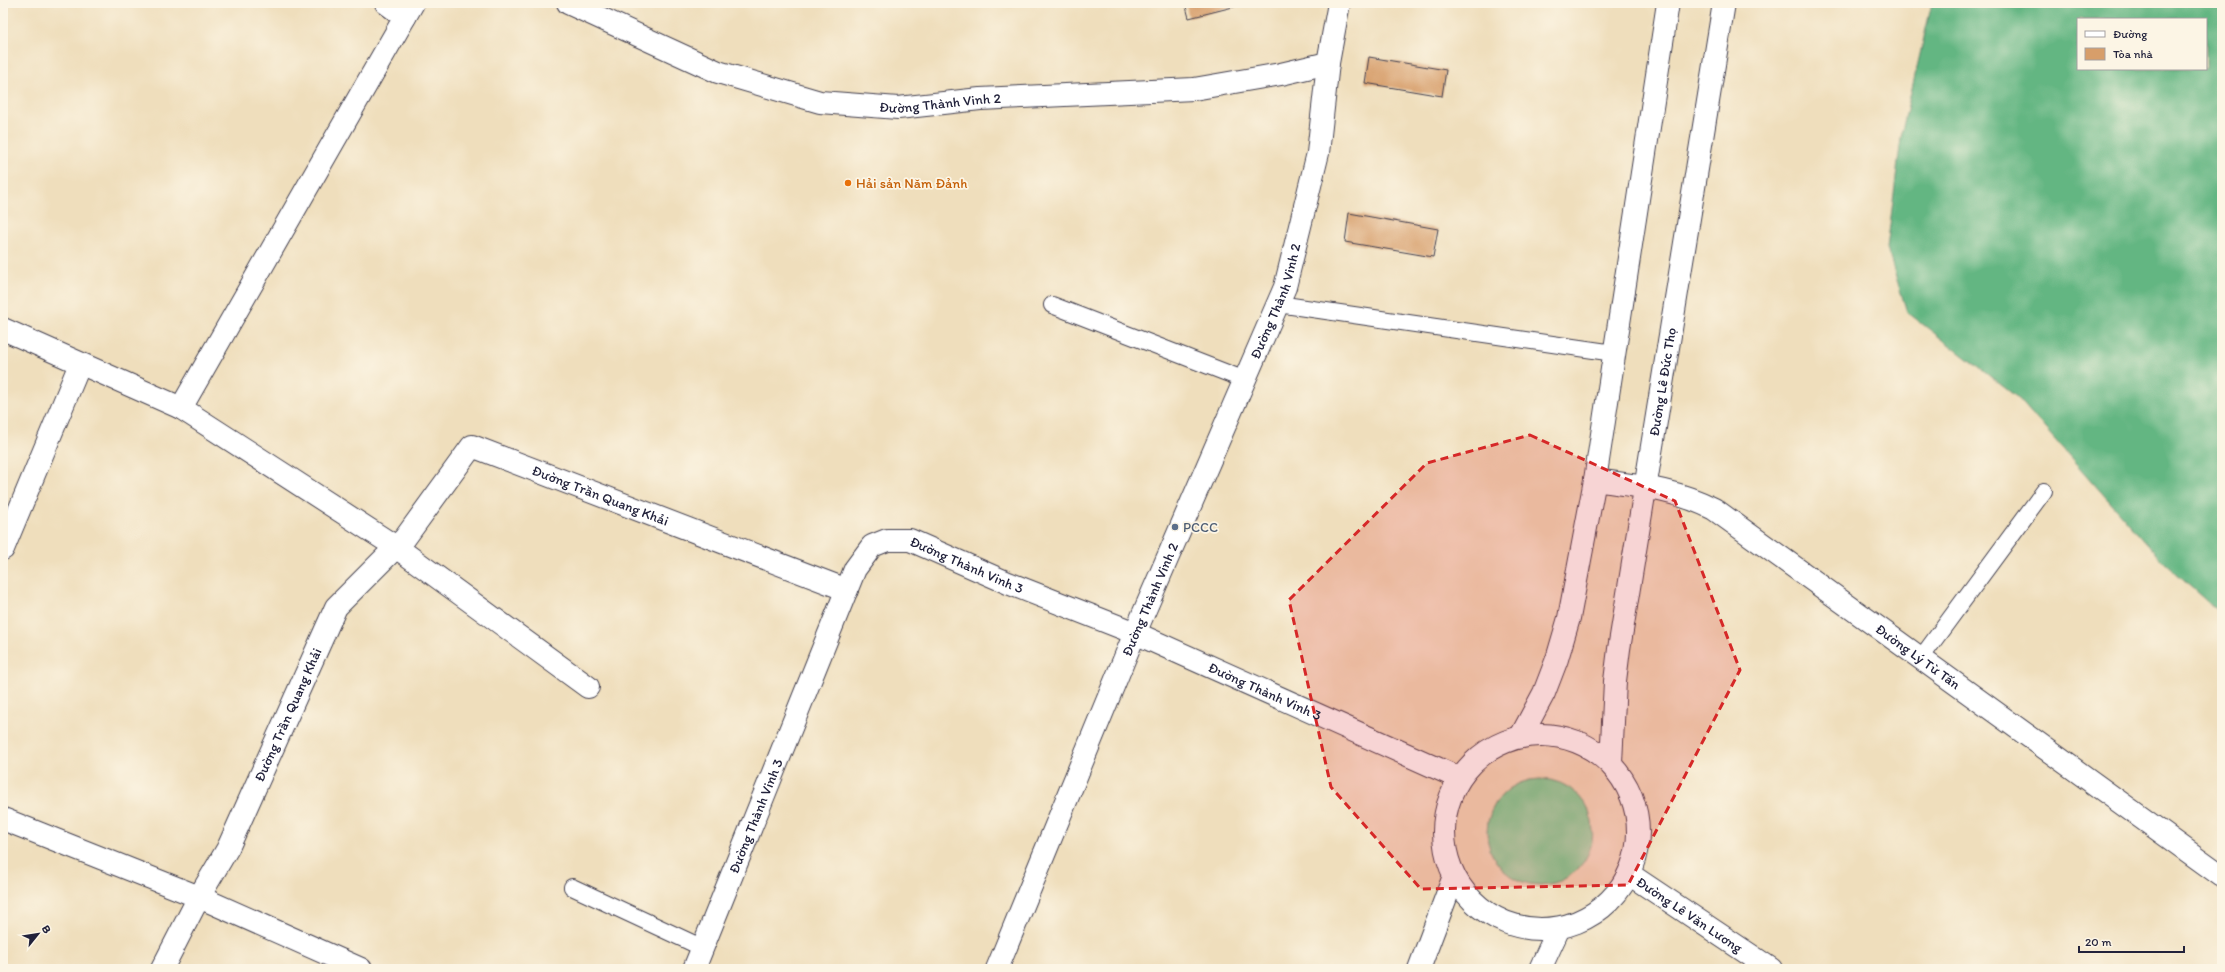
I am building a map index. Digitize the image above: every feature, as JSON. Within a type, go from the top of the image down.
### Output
[{"type":"street","points":[[181,408],[409,10],[386,3]]},
{"type":"street","name":"Đường Thành Vinh 2","points":[[568,3],[718,72],[820,102],[898,108],[980,99],[1194,89],[1281,74],[1328,63]]},
{"type":"street","name":"Đường Thành Vinh 2","points":[[997,969],[1135,632],[1285,287],[1318,153],[1328,63],[1340,3]]},
{"type":"street","points":[[1521,736],[1544,693],[1558,659],[1569,618],[1594,480],[1668,3]]},
{"type":"street","name":"Đường Lê Đức Thọ","points":[[1611,763],[1615,681],[1724,3]]},
{"type":"street","points":[[3,330],[181,408],[396,548],[588,687]]},
{"type":"street","points":[[3,549],[80,364]]},
{"type":"street","name":"Đường Trần Quang Khải","points":[[162,969],[199,897],[228,848],[336,607],[405,538],[472,446],[847,590]]},
{"type":"street","name":"Đường Lý Từ Tấn","points":[[1594,480],[1674,492],[1694,498],[1714,509],[2222,876]]},
{"type":"street","name":"Đường Thành Vinh 3","points":[[694,969],[856,569],[872,546],[887,540],[910,540],[1008,583],[1135,632],[1459,778]]},
{"type":"street","points":[[1553,734],[1584,744],[1611,763],[1627,784],[1637,809],[1639,836],[1635,861],[1629,874],[1623,886],[1606,906],[1584,920],[1559,928],[1528,929],[1498,920],[1473,901],[1454,876],[1446,852],[1444,826],[1448,801],[1459,778],[1476,758],[1497,744],[1521,736],[1553,734]]},
{"type":"street","points":[[3,819],[199,897],[361,969]]},
{"type":"street","name":"Đường Lê Văn Lương","points":[[1629,874],[1771,969]]},
{"type":"street","points":[[1419,969],[1454,876]]},
{"type":"street","points":[[1540,969],[1559,928]]},
{"type":"lane","points":[[1278,304],[1614,353]]},
{"type":"lane","points":[[1052,306],[1245,380]]},
{"type":"lane","points":[[1921,658],[2044,491]]},
{"type":"lane","points":[[572,887],[703,948]]},
{"type":"highlighted area","points":[[1530,435],[1675,501],[1740,670],[1628,885],[1421,889],[1331,787],[1289,600],[1427,463]]},
{"type":"green space","points":[[1932,3],[2222,3],[2222,615],[2163,562],[2018,398],[1907,312],[1887,248],[1902,131]]},
{"type":"green space","points":[[1540,779],[1560,783],[1578,794],[1589,812],[1593,832],[1589,852],[1578,870],[1560,881],[1540,885],[1520,881],[1502,870],[1491,852],[1487,832],[1491,812],[1502,794],[1520,783]]},
{"type":"building","points":[[1185,3],[1245,3],[1245,4],[1189,18]]},
{"type":"building","points":[[1369,57],[1446,70],[1442,96],[1365,83]]},
{"type":"building","points":[[1349,213],[1438,229],[1433,257],[1345,242]]},
{"type":"place","name":"Hải sản Năm Đảnh","points":[[848,183]]},
{"type":"place","name":"PCCC","points":[[1175,527]]}]
